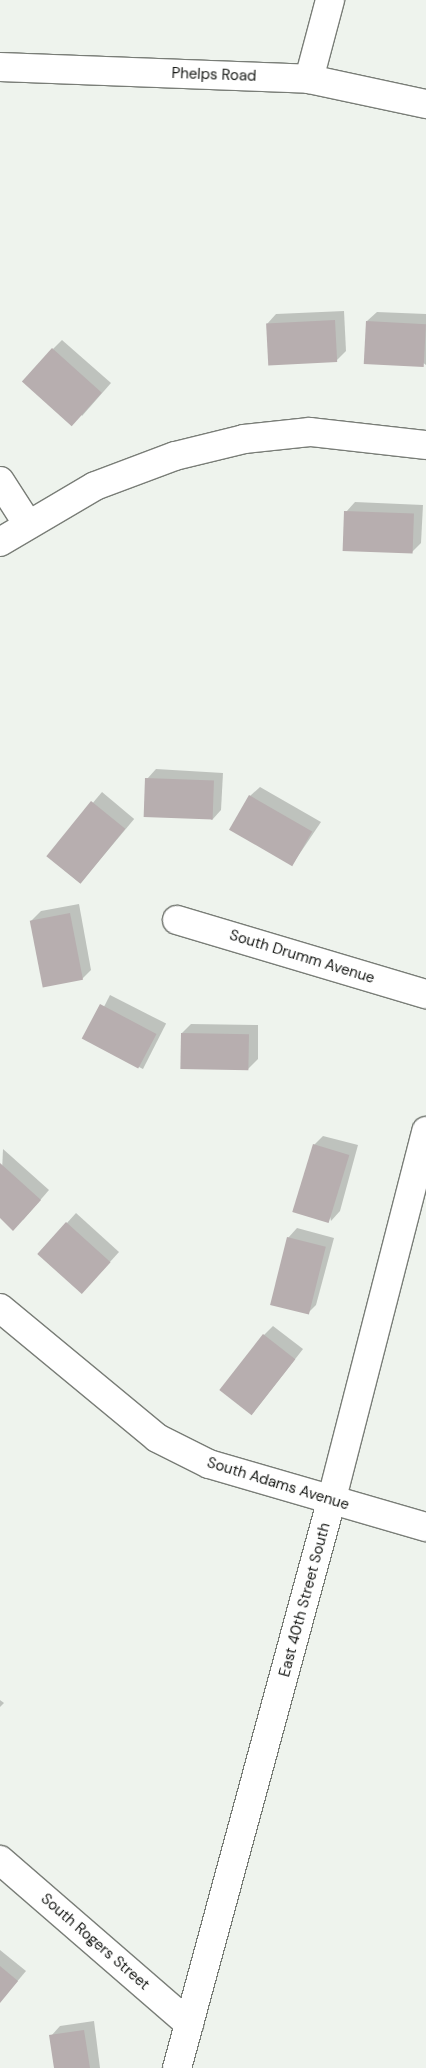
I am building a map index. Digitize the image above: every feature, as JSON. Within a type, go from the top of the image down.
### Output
[{"type":"street","points":[[309,78],[330,0]]},
{"type":"street","name":"Phelps Road","points":[[0,67],[309,78],[426,104]]},
{"type":"street","points":[[0,542],[26,523],[95,486],[175,456],[244,439],[310,432],[426,445]]},
{"type":"street","points":[[0,481],[26,523]]},
{"type":"street","name":"South Drumm Avenue","points":[[177,920],[426,994]]},
{"type":"street","name":"East 40th Street South","points":[[177,2068],[331,1502],[426,1131]]},
{"type":"street","name":"South Adams Avenue","points":[[0,1308],[157,1438],[209,1464],[331,1502],[426,1527]]},
{"type":"street","name":"South Rogers Street","points":[[0,1860],[190,2024]]},
{"type":"building","points":[[335,320],[337,362],[268,366],[266,324]]},
{"type":"building","points":[[366,321],[426,324],[424,367],[364,364]]},
{"type":"building","points":[[52,348],[102,393],[72,426],[22,381]]},
{"type":"building","points":[[344,511],[414,513],[413,553],[343,551]]},
{"type":"building","points":[[145,778],[214,780],[213,819],[144,817]]},
{"type":"building","points":[[249,795],[312,832],[292,866],[229,830]]},
{"type":"building","points":[[91,801],[125,829],[81,884],[46,856]]},
{"type":"building","points":[[70,913],[83,980],[43,988],[30,921]]},
{"type":"building","points":[[100,1004],[157,1034],[138,1068],[82,1038]]},
{"type":"building","points":[[181,1033],[249,1034],[248,1070],[180,1069]]},
{"type":"building","points":[[313,1144],[349,1155],[329,1223],[292,1212]]},
{"type":"building","points":[[0,1163],[41,1200],[13,1231],[0,1218]]},
{"type":"building","points":[[66,1222],[111,1262],[82,1294],[37,1254]]},
{"type":"building","points":[[287,1237],[326,1247],[309,1315],[270,1305]]},
{"type":"building","points":[[263,1334],[295,1359],[252,1415],[219,1390]]},
{"type":"building","points":[[0,1966],[18,1981],[0,2003]]},
{"type":"building","points":[[84,2030],[90,2068],[54,2068],[49,2035]]}]
